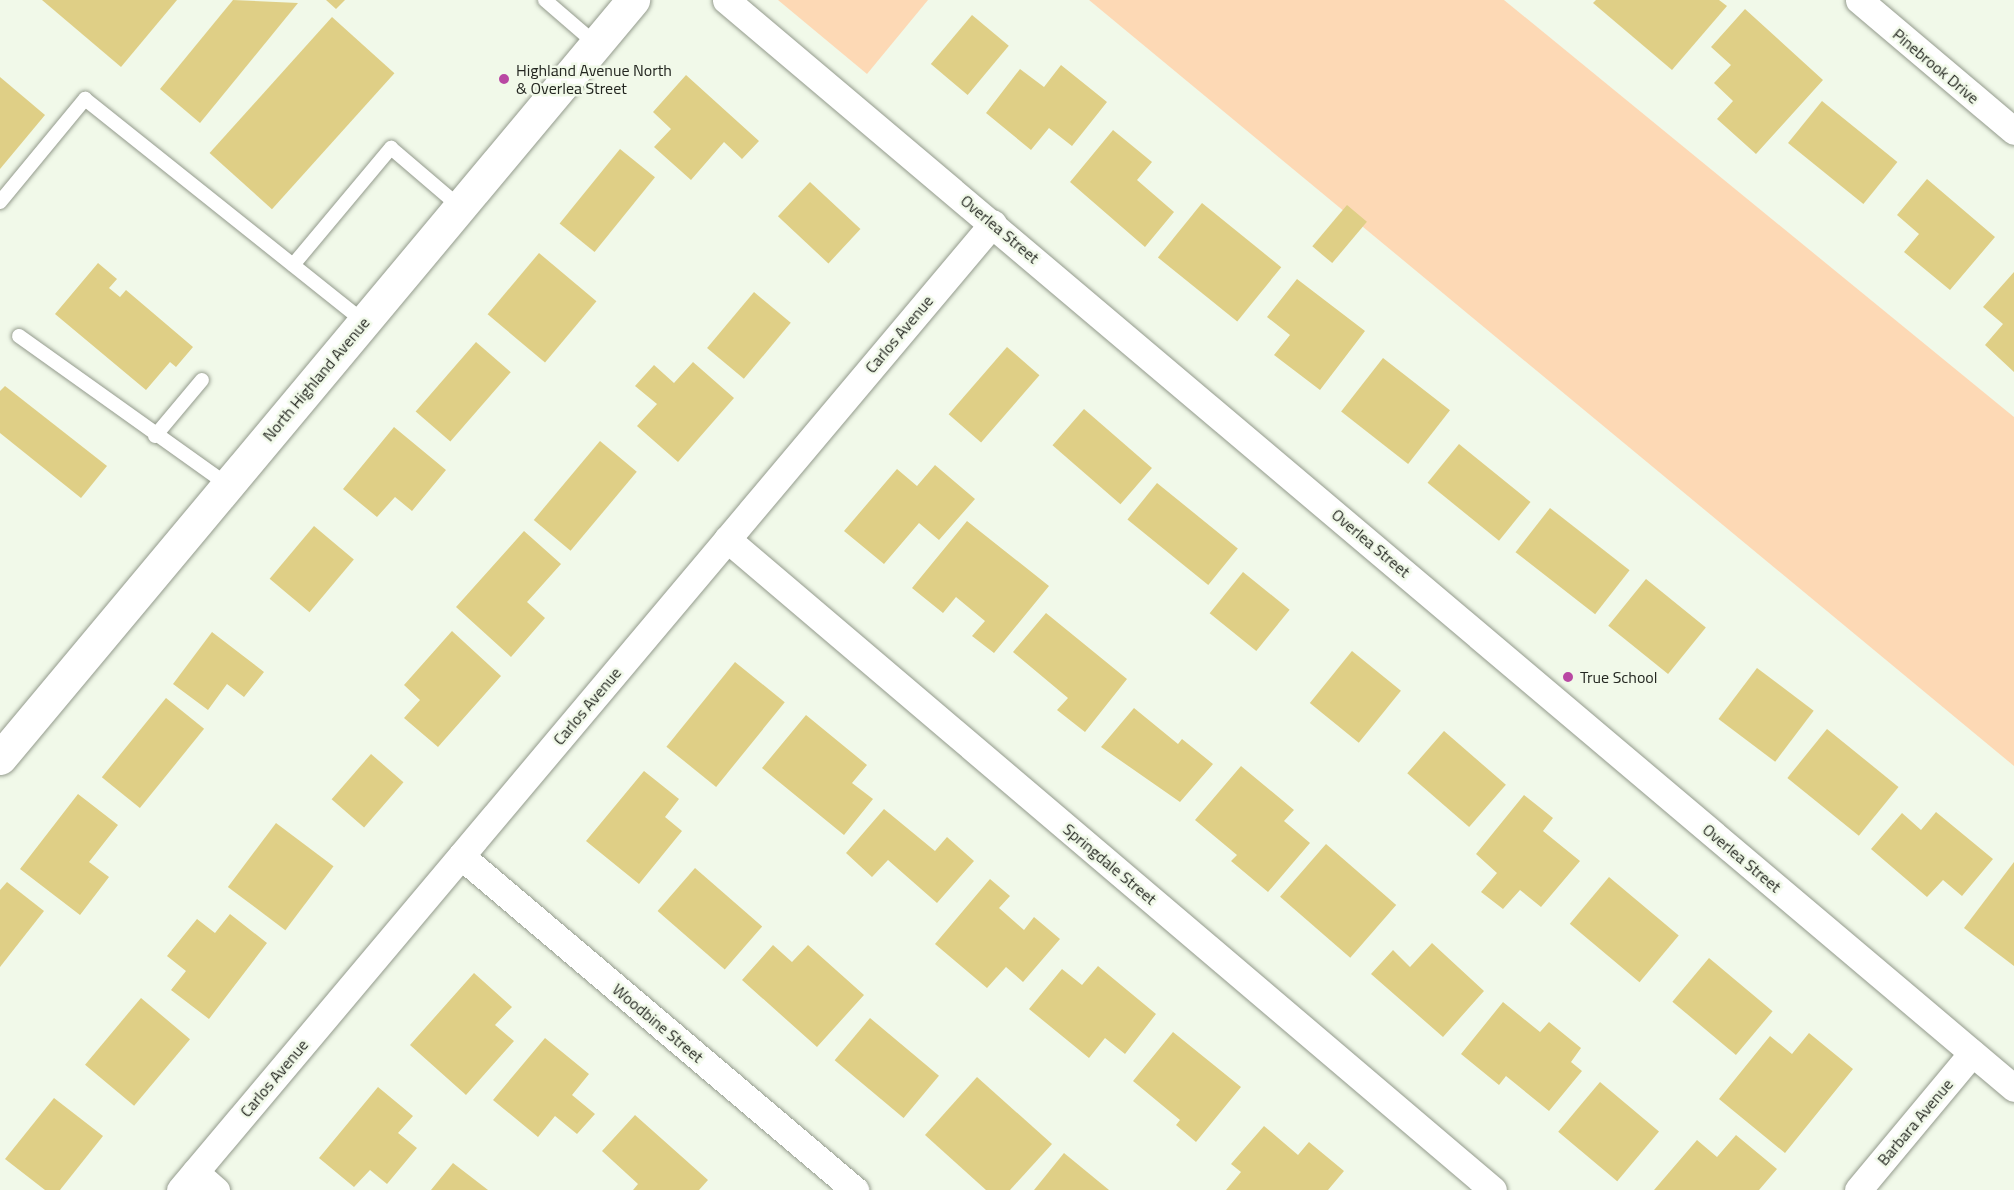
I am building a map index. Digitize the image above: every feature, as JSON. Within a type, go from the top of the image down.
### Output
[{"type":"street","name":"North Highland Avenue","points":[[0,758],[633,0]]},
{"type":"street","name":"Overlea Street","points":[[726,0],[993,223],[2014,1088]]},
{"type":"street","name":"Pinebrook Drive","points":[[1859,0],[2014,131]]},
{"type":"street","name":"Carlos Avenue","points":[[187,1181],[993,223]]},
{"type":"street","name":"Springdale Street","points":[[727,539],[1493,1190]]},
{"type":"street","name":"Woodbine Street","points":[[461,856],[855,1190]]},
{"type":"street","name":"Barbara Avenue","points":[[1858,1190],[1972,1053]]},
{"type":"street","points":[[187,1181],[216,1190]]},
{"type":"lane","points":[[545,0],[596,44]]},
{"type":"lane","points":[[0,201],[85,99],[364,322]]},
{"type":"lane","points":[[293,265],[391,148],[460,207]]},
{"type":"lane","points":[[19,336],[155,436],[228,485]]},
{"type":"lane","points":[[155,436],[202,380]]},
{"type":"shaded area","points":[[778,0],[928,0],[867,74]]},
{"type":"shaded area","points":[[1089,0],[1504,0],[2014,417],[2014,766]]},
{"type":"building","points":[[42,0],[177,0],[121,67]]},
{"type":"building","points":[[233,0],[298,3],[200,123],[160,89]]},
{"type":"building","points":[[326,0],[345,0],[336,9]]},
{"type":"building","points":[[1596,0],[1719,0],[1727,6],[1672,70],[1593,3]]},
{"type":"building","points":[[1745,9],[1823,80],[1756,154],[1717,119],[1733,101],[1714,83],[1731,65],[1711,47]]},
{"type":"building","points":[[972,15],[1009,46],[968,95],[931,64]]},
{"type":"building","points":[[332,17],[394,73],[272,209],[210,153]]},
{"type":"building","points":[[1061,65],[1107,102],[1072,146],[1049,128],[1031,150],[986,113],[1020,69],[1044,87]]},
{"type":"building","points":[[686,75],[759,141],[742,159],[724,142],[691,180],[654,147],[671,129],[653,112]]},
{"type":"building","points":[[0,77],[45,115],[0,169]]},
{"type":"building","points":[[1822,101],[1897,162],[1863,204],[1788,143]]},
{"type":"building","points":[[1113,130],[1152,162],[1137,180],[1174,212],[1145,247],[1070,182]]},
{"type":"building","points":[[620,149],[655,177],[595,252],[560,224]]},
{"type":"building","points":[[1927,179],[1995,237],[1950,290],[1904,252],[1919,234],[1897,215]]},
{"type":"building","points":[[810,182],[860,229],[828,263],[778,216]]},
{"type":"building","points":[[1202,203],[1281,267],[1237,322],[1158,257]]},
{"type":"building","points":[[1347,205],[1367,222],[1332,263],[1312,246]]},
{"type":"building","points":[[539,253],[596,301],[545,362],[488,314]]},
{"type":"building","points":[[98,263],[117,279],[109,288],[120,297],[126,290],[193,347],[176,367],[170,362],[146,390],[55,314]]},
{"type":"building","points":[[2014,272],[2014,372],[1985,345],[2003,324],[1983,307]]},
{"type":"building","points":[[1297,279],[1365,331],[1320,390],[1274,355],[1290,335],[1267,317]]},
{"type":"building","points":[[754,292],[791,323],[744,379],[707,348]]},
{"type":"building","points":[[476,342],[511,372],[450,442],[416,411]]},
{"type":"building","points":[[1007,347],[1039,375],[981,442],[949,414]]},
{"type":"building","points":[[1383,358],[1450,410],[1408,464],[1341,412]]},
{"type":"building","points":[[693,362],[734,398],[678,462],[637,426],[657,404],[635,386],[654,365],[674,383]]},
{"type":"building","points":[[5,386],[107,466],[81,498],[0,433],[0,391]]},
{"type":"building","points":[[1084,409],[1152,468],[1120,504],[1053,445]]},
{"type":"building","points":[[394,427],[446,470],[412,511],[395,497],[377,517],[343,489]]},
{"type":"building","points":[[600,441],[637,472],[571,551],[534,520]]},
{"type":"building","points":[[1459,444],[1530,502],[1499,541],[1428,483]]},
{"type":"building","points":[[935,465],[975,499],[939,540],[919,523],[884,564],[844,531],[897,469],[917,486]]},
{"type":"building","points":[[1157,483],[1238,548],[1208,585],[1127,520]]},
{"type":"building","points":[[1550,508],[1630,570],[1595,614],[1516,552]]},
{"type":"building","points":[[967,521],[1049,586],[994,653],[972,636],[985,621],[956,597],[943,613],[912,588]]},
{"type":"building","points":[[314,526],[354,559],[309,612],[270,579]]},
{"type":"building","points":[[524,531],[561,564],[527,602],[545,618],[511,657],[456,607]]},
{"type":"building","points":[[1243,572],[1290,610],[1256,651],[1210,613]]},
{"type":"building","points":[[1646,579],[1706,627],[1668,674],[1608,626]]},
{"type":"building","points":[[1046,613],[1127,679],[1085,732],[1057,710],[1068,698],[1013,652]]},
{"type":"building","points":[[452,631],[501,676],[438,747],[404,718],[420,700],[404,685]]},
{"type":"building","points":[[212,632],[264,672],[244,697],[227,684],[208,710],[173,684]]},
{"type":"building","points":[[1352,651],[1401,691],[1359,743],[1310,703]]},
{"type":"building","points":[[735,662],[785,702],[716,787],[666,747]]},
{"type":"building","points":[[1757,668],[1814,711],[1775,762],[1718,719]]},
{"type":"building","points":[[166,698],[204,729],[140,808],[102,777]]},
{"type":"building","points":[[1134,708],[1178,744],[1182,739],[1213,764],[1180,802],[1101,747]]},
{"type":"building","points":[[806,715],[867,765],[852,783],[873,799],[844,835],[762,768]]},
{"type":"building","points":[[1827,729],[1898,787],[1859,836],[1787,778]]},
{"type":"building","points":[[1444,731],[1506,785],[1469,827],[1407,773]]},
{"type":"building","points":[[371,754],[403,782],[364,827],[332,799]]},
{"type":"building","points":[[1241,766],[1294,810],[1284,821],[1310,843],[1268,892],[1231,861],[1237,855],[1195,820]]},
{"type":"building","points":[[644,771],[679,799],[665,817],[682,831],[639,884],[586,841]]},
{"type":"building","points":[[78,794],[118,825],[89,862],[109,877],[80,915],[20,869]]},
{"type":"building","points":[[1524,795],[1553,818],[1543,831],[1580,861],[1541,907],[1520,890],[1503,909],[1481,892],[1497,873],[1476,854]]},
{"type":"building","points":[[884,809],[935,851],[947,837],[974,861],[937,903],[888,860],[872,877],[846,853]]},
{"type":"building","points":[[1936,812],[1993,859],[1962,896],[1943,880],[1927,897],[1871,849],[1902,813],[1921,830]]},
{"type":"building","points":[[276,823],[334,866],[285,930],[228,887]]},
{"type":"building","points":[[1326,844],[1396,905],[1350,958],[1280,897]]},
{"type":"building","points":[[2014,862],[2014,966],[1964,928]]},
{"type":"building","points":[[695,868],[762,926],[725,969],[658,911]]},
{"type":"building","points":[[1609,877],[1679,935],[1640,982],[1570,924]]},
{"type":"building","points":[[990,879],[1010,896],[999,908],[1024,930],[1034,917],[1060,939],[1023,982],[1006,967],[987,988],[935,944]]},
{"type":"building","points":[[7,882],[44,911],[0,967],[0,890]]},
{"type":"building","points":[[230,914],[267,943],[209,1019],[171,990],[186,971],[167,956],[197,919],[215,933]]},
{"type":"building","points":[[1432,943],[1484,991],[1443,1037],[1371,974],[1393,950],[1410,967]]},
{"type":"building","points":[[773,945],[792,962],[808,945],[864,995],[817,1047],[742,980]]},
{"type":"building","points":[[1709,958],[1773,1011],[1736,1055],[1672,1002]]},
{"type":"building","points":[[1098,966],[1156,1014],[1125,1054],[1105,1038],[1089,1058],[1029,1009],[1062,969],[1082,985]]},
{"type":"building","points":[[474,973],[512,1007],[495,1025],[514,1041],[466,1095],[410,1045]]},
{"type":"building","points":[[141,998],[190,1039],[134,1106],[85,1065]]},
{"type":"building","points":[[1503,1002],[1540,1032],[1549,1022],[1581,1048],[1571,1062],[1582,1071],[1549,1111],[1506,1076],[1499,1085],[1461,1054]]},
{"type":"building","points":[[870,1018],[939,1076],[904,1118],[835,1060]]},
{"type":"building","points":[[1173,1032],[1241,1087],[1196,1142],[1176,1125],[1180,1120],[1133,1081]]},
{"type":"building","points":[[1809,1033],[1853,1069],[1785,1153],[1719,1099],[1770,1036],[1792,1054]]},
{"type":"building","points":[[545,1038],[589,1074],[572,1095],[595,1114],[577,1134],[555,1116],[538,1137],[493,1100]]},
{"type":"building","points":[[977,1077],[1052,1144],[1010,1190],[986,1190],[925,1135]]},
{"type":"building","points":[[1600,1082],[1659,1131],[1617,1181],[1558,1132]]},
{"type":"building","points":[[378,1087],[413,1116],[398,1133],[417,1148],[387,1184],[370,1170],[354,1187],[319,1158]]},
{"type":"building","points":[[54,1098],[103,1136],[60,1190],[45,1190],[5,1159]]},
{"type":"building","points":[[635,1115],[708,1180],[699,1190],[633,1190],[638,1184],[602,1151]]},
{"type":"building","points":[[1264,1126],[1298,1155],[1309,1142],[1344,1171],[1328,1190],[1226,1190],[1241,1172],[1231,1164]]},
{"type":"building","points":[[1736,1135],[1777,1169],[1759,1190],[1654,1190],[1697,1140],[1717,1157]]},
{"type":"building","points":[[1064,1153],[1109,1190],[1034,1190]]},
{"type":"building","points":[[453,1163],[488,1190],[431,1190]]},
{"type":"place","name":"Highland Avenue North & Overlea Street","points":[[504,79]]},
{"type":"place","name":"True School","points":[[1568,677]]}]
